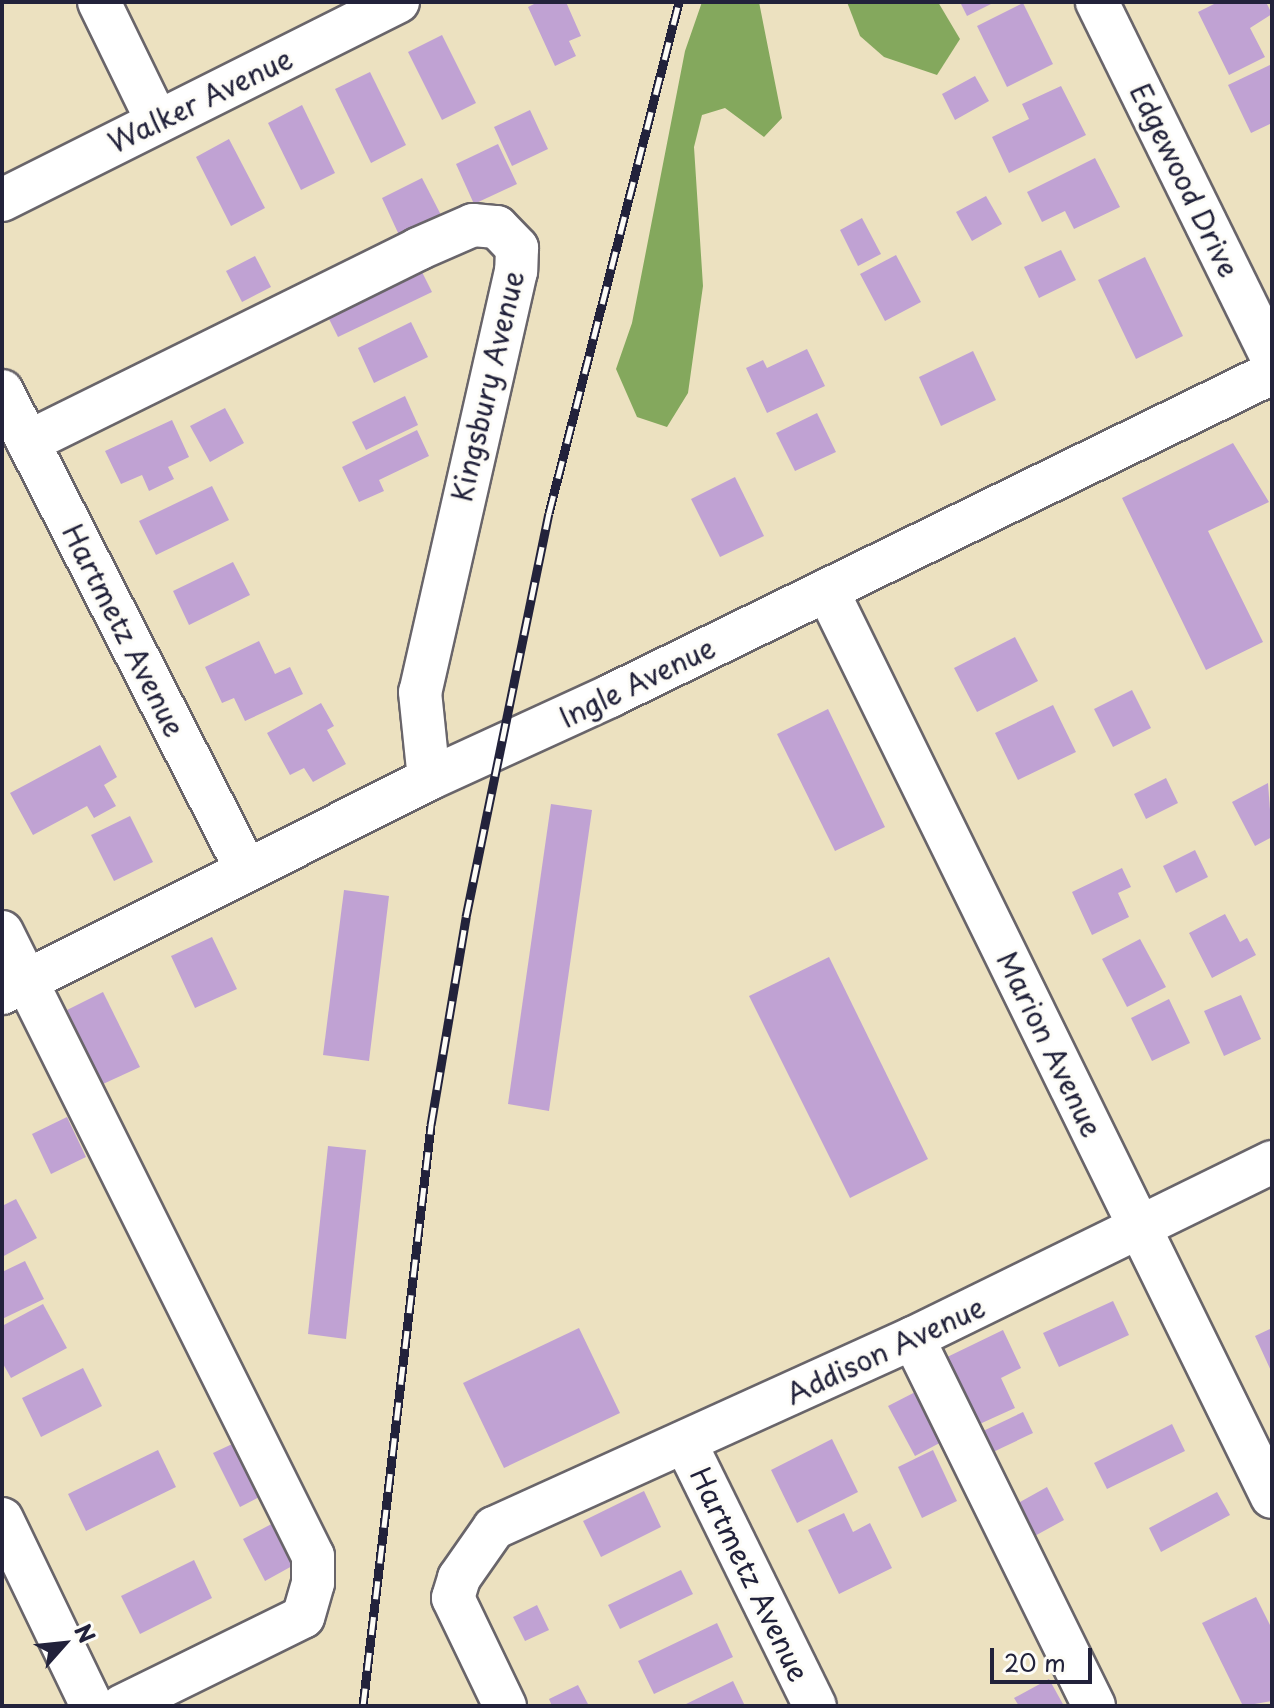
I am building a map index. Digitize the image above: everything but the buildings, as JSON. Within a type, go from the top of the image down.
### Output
[{"type":"street","points":[[99,2],[157,121]]},
{"type":"street","name":"Edgewood Drive","points":[[1097,2],[1272,358]]},
{"type":"street","name":"Walker Avenue","points":[[2,200],[380,6]]},
{"type":"street","name":"Kingsbury Avenue","points":[[28,442],[418,249],[473,225],[497,227],[517,248],[516,271],[420,692],[429,779]]},
{"type":"street","name":"Ingle Avenue","points":[[14,986],[429,779],[827,590],[1272,373]]},
{"type":"street","name":"Hartmetz Avenue","points":[[2,391],[246,869]]},
{"type":"street","name":"Marion Avenue","points":[[827,590],[1272,1497]]},
{"type":"street","points":[[2,932],[14,986],[313,1556],[313,1583],[303,1617],[122,1706]]},
{"type":"street","name":"Addison Avenue","points":[[505,1706],[453,1598],[459,1578],[494,1528],[913,1338],[1272,1162]]},
{"type":"street","points":[[913,1338],[1094,1706]]},
{"type":"street","name":"Hartmetz Avenue","points":[[685,1442],[815,1706]]},
{"type":"street","points":[[2,1519],[92,1706]]},
{"type":"green space","points":[[702,2],[759,2],[782,118],[764,137],[725,108],[702,115],[694,147],[703,286],[688,393],[667,427],[637,417],[616,369],[632,323],[685,51]]},
{"type":"green space","points":[[847,2],[938,2],[960,39],[937,75],[884,57],[860,36]]},
{"type":"railway","points":[[363,1706],[431,1125],[466,917],[549,513],[679,2]]}]
